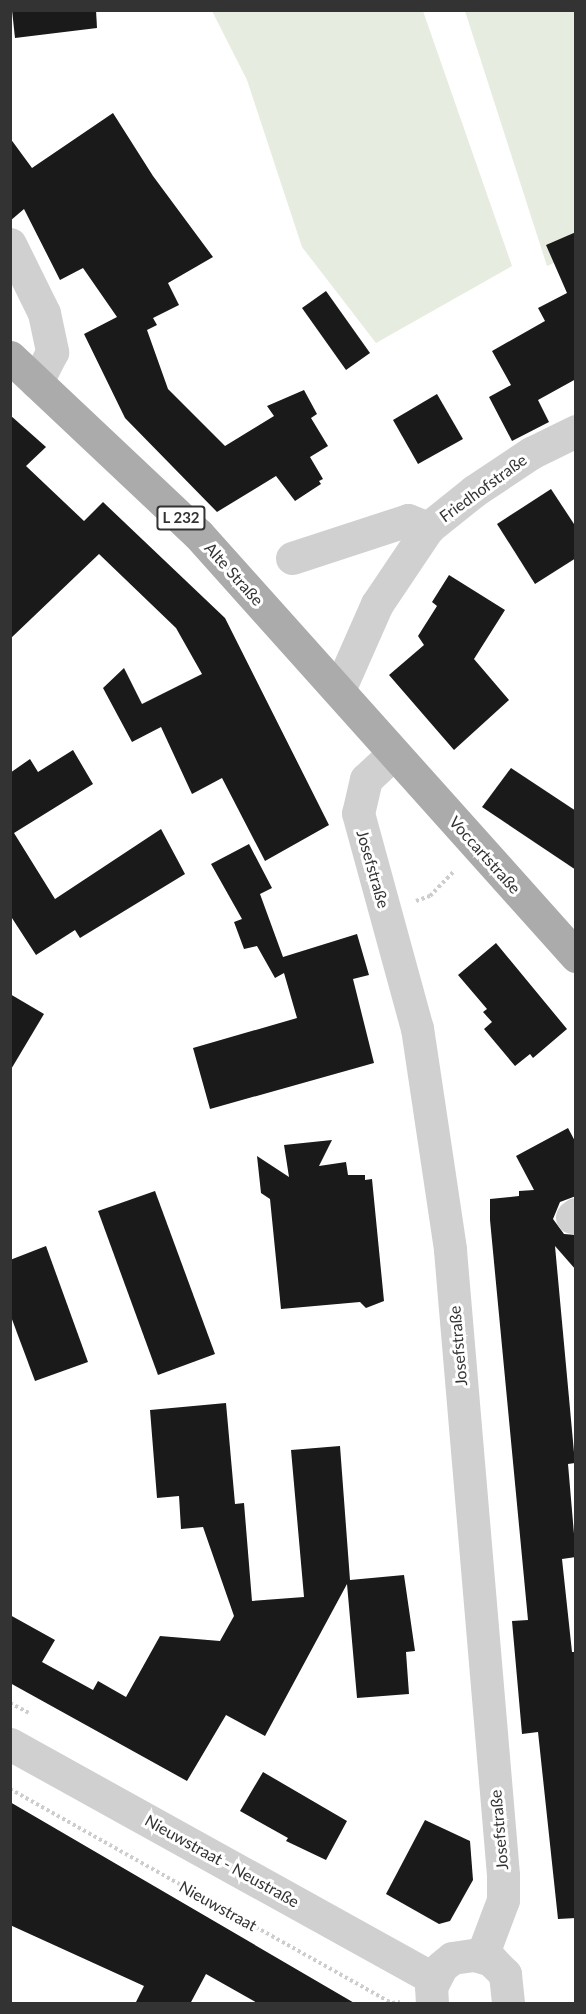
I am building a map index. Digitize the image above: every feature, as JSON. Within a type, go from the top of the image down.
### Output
[{"type":"main road","name":"Alte Straße","points":[[10,357],[198,534],[339,690],[393,754]]},
{"type":"main road","name":"Voccartstraße","points":[[393,754],[576,956]]},
{"type":"street","points":[[10,244],[44,313],[52,352],[37,382]]},
{"type":"street","name":"Friedhofstraße","points":[[339,690],[377,604],[428,528],[493,478],[576,431]]},
{"type":"street","points":[[292,558],[408,520],[428,528]]},
{"type":"street","name":"Josefstraße","points":[[393,754],[366,779],[358,813],[417,1028],[450,1250],[503,1875],[503,1900],[482,1956]]},
{"type":"street","name":"Nieuwstraat - Neustraße","points":[[10,1744],[432,1992]]},
{"type":"street","points":[[432,1992],[452,1959],[482,1956],[505,1974],[508,2004]]},
{"type":"path","points":[[385,912],[430,896],[477,847]]},
{"type":"path","name":"Nieuwstraat","points":[[10,1788],[392,2003],[432,1992]]},
{"type":"shaded area","points":[[212,11],[423,11],[512,266],[376,343],[302,247],[247,80]]},
{"type":"shaded area","points":[[465,11],[575,11],[575,254],[547,266]]},
{"type":"building","points":[[12,10],[96,10],[97,28],[15,38]]},
{"type":"building","points":[[113,113],[153,176],[213,257],[168,283],[179,305],[153,318],[157,325],[147,330],[168,389],[225,446],[274,416],[267,406],[304,390],[317,414],[311,418],[328,446],[310,457],[323,479],[319,481],[321,484],[295,501],[276,476],[217,512],[125,418],[84,334],[117,317],[83,268],[60,280],[24,209],[10,221],[10,138],[32,168]]},
{"type":"building","points":[[576,232],[576,379],[538,400],[549,422],[512,441],[489,397],[511,385],[492,351],[545,321],[538,308],[567,293],[546,245]]},
{"type":"building","points":[[326,291],[370,353],[346,370],[302,308]]},
{"type":"building","points":[[437,394],[463,439],[418,464],[393,420]]},
{"type":"building","points":[[10,415],[46,447],[26,466],[84,521],[103,502],[225,618],[329,825],[265,861],[222,778],[192,794],[161,727],[132,742],[103,688],[124,668],[142,704],[202,674],[176,628],[99,554],[10,639]]},
{"type":"building","points":[[551,489],[576,527],[576,558],[535,584],[497,524]]},
{"type":"building","points":[[449,575],[505,610],[474,659],[509,700],[454,750],[389,675],[424,645],[418,636],[437,606],[432,602]]},
{"type":"building","points":[[73,750],[93,784],[14,833],[55,899],[161,829],[185,874],[80,938],[75,930],[36,955],[10,915],[10,773],[30,759],[38,772]]},
{"type":"building","points":[[511,768],[576,811],[576,870],[482,807]]},
{"type":"building","points":[[249,844],[272,888],[260,894],[283,957],[357,934],[369,975],[353,979],[374,1063],[210,1109],[193,1048],[297,1018],[284,973],[275,978],[257,946],[244,949],[234,922],[242,919],[211,864]]},
{"type":"building","points":[[496,943],[567,1029],[533,1058],[530,1054],[515,1066],[484,1029],[492,1022],[483,1012],[487,1009],[458,975]]},
{"type":"building","points":[[10,994],[44,1014],[10,1071]]},
{"type":"building","points":[[568,1128],[576,1143],[576,1196],[560,1202],[553,1219],[564,1234],[576,1235],[576,1270],[555,1246],[575,1463],[568,1464],[576,1557],[562,1559],[572,1652],[576,1652],[576,1918],[558,1919],[538,1732],[522,1734],[512,1621],[528,1620],[490,1220],[490,1199],[519,1196],[519,1191],[534,1190],[516,1156]]},
{"type":"building","points":[[332,1140],[319,1166],[346,1162],[348,1175],[365,1175],[365,1180],[372,1179],[384,1301],[366,1308],[360,1302],[281,1309],[270,1199],[261,1193],[257,1156],[289,1177],[284,1145]]},
{"type":"building","points":[[155,1191],[215,1354],[158,1375],[98,1211]]},
{"type":"building","points":[[46,1246],[88,1362],[35,1381],[10,1314],[10,1260]]},
{"type":"building","points":[[226,1403],[235,1504],[244,1503],[252,1601],[304,1597],[291,1450],[340,1446],[350,1580],[404,1575],[415,1651],[406,1652],[409,1694],[357,1698],[347,1584],[265,1736],[226,1715],[187,1781],[10,1683],[10,1615],[55,1640],[42,1662],[93,1690],[98,1681],[126,1697],[160,1636],[220,1641],[234,1616],[203,1527],[181,1529],[179,1496],[157,1498],[150,1410]]},
{"type":"building","points":[[263,1772],[347,1821],[326,1860],[286,1841],[288,1838],[240,1811]]},
{"type":"building","points":[[10,1802],[356,2004],[259,2004],[206,1974],[190,2004],[135,2004],[144,1986],[10,1925]]},
{"type":"building","points":[[425,1820],[470,1841],[473,1880],[450,1921],[439,1924],[386,1894]]}]
